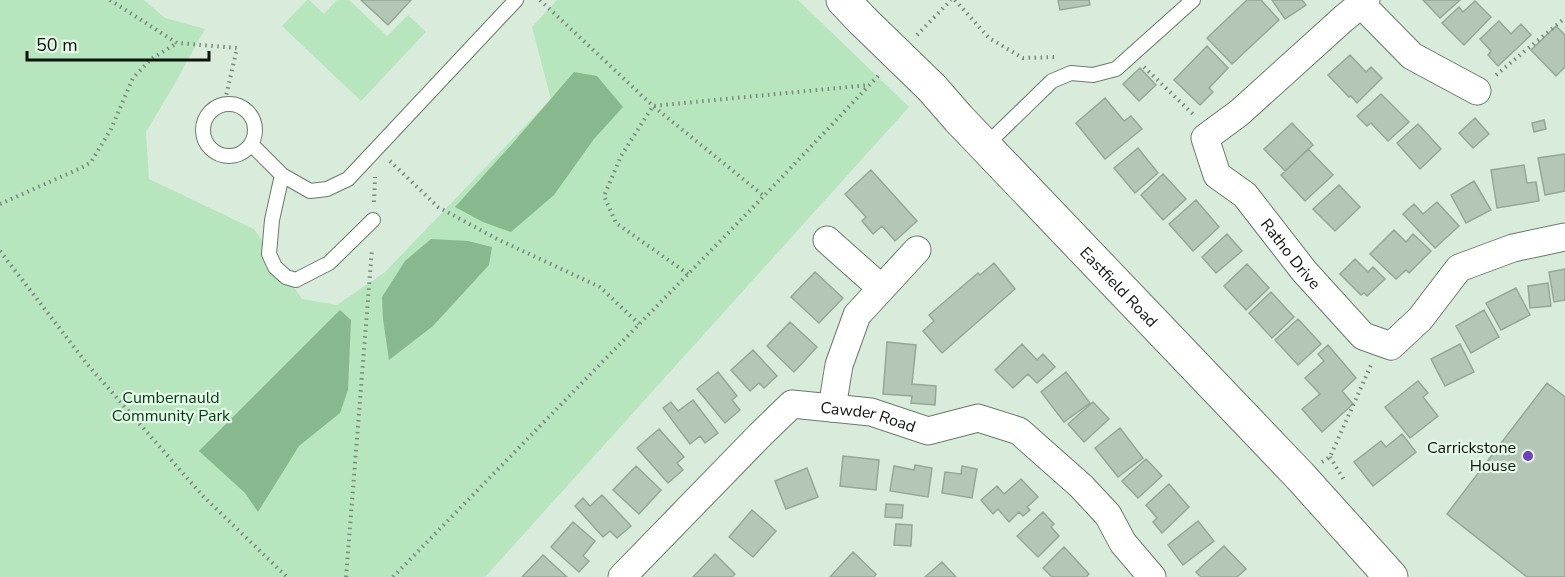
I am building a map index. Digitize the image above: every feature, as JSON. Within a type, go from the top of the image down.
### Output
[{"type":"street","name":"Ratho Drive","points":[[1381,343],[1363,336],[1304,272],[1245,195],[1217,175],[1205,138],[1239,113],[1363,2],[1412,56],[1477,91]]},
{"type":"street","name":"Eastfield Road","points":[[853,10],[932,88],[1299,476],[1391,577]]},
{"type":"street","points":[[1381,343],[1391,346],[1420,319],[1459,268],[1513,248],[1565,237]]},
{"type":"street","points":[[827,240],[881,288]]},
{"type":"street","points":[[832,408],[839,365],[857,315],[917,249]]},
{"type":"street","name":"Cawder Road","points":[[622,577],[792,404],[871,412],[928,431],[978,418],[1019,431],[1081,486],[1108,515],[1123,543],[1152,577]]},
{"type":"lane","points":[[251,144],[282,175],[310,191],[327,189],[348,178],[516,0]]},
{"type":"lane","points":[[985,146],[1052,81],[1071,73],[1093,75],[1116,69],[1193,0]]},
{"type":"lane","points":[[224,105],[241,107],[248,112],[255,128],[251,144],[245,151],[229,157],[213,152],[207,145],[203,129],[209,113],[224,105]]},
{"type":"lane","points":[[282,175],[272,220],[269,254],[275,267],[286,276],[296,280],[329,263],[373,220]]},
{"type":"path","points":[[110,0],[177,43],[237,48],[224,105]]},
{"type":"path","points":[[540,0],[653,106],[764,196]]},
{"type":"path","points":[[910,42],[951,0]]},
{"type":"path","points":[[1477,91],[1565,18]]},
{"type":"path","points":[[0,204],[91,162],[111,129],[133,78],[151,59],[177,43]]},
{"type":"path","points":[[393,577],[886,68]]},
{"type":"path","points":[[653,106],[870,85]]},
{"type":"path","points":[[653,106],[621,156],[604,196],[616,223],[688,274]]},
{"type":"path","points":[[346,577],[373,220],[376,148]]},
{"type":"path","points":[[376,148],[438,207],[498,239],[600,287],[639,324]]},
{"type":"path","points":[[0,251],[87,364],[180,470],[203,496],[287,577]]},
{"type":"path","points":[[1299,476],[1330,457],[1381,343]]},
{"type":"green space","name":"Cumbernauld Community Park","points":[[0,0],[144,0],[165,18],[205,29],[146,132],[149,179],[254,229],[302,299],[337,305],[385,272],[551,99],[532,27],[557,0],[798,0],[909,107],[485,577],[0,577]]},
{"type":"green space","points":[[307,0],[324,14],[337,0],[349,0],[387,36],[408,15],[426,32],[361,101],[282,26]]},
{"type":"green space","points":[[574,72],[597,76],[623,107],[594,139],[554,195],[511,232],[483,222],[455,207],[512,144]]},
{"type":"green space","points":[[431,239],[468,241],[492,247],[489,265],[433,326],[389,360],[382,297],[405,261]]},
{"type":"green space","points":[[340,310],[351,320],[348,390],[340,413],[299,446],[258,512],[245,493],[199,451]]},
{"type":"building","points":[[361,0],[411,0],[388,25]]},
{"type":"building","points":[[1058,0],[1089,0],[1090,5],[1060,10]]},
{"type":"building","points":[[1247,0],[1261,0],[1279,20],[1232,64],[1207,38]]},
{"type":"building","points":[[1272,0],[1302,0],[1306,5],[1285,19]]},
{"type":"building","points":[[1423,0],[1460,0],[1440,18]]},
{"type":"building","points":[[1475,1],[1491,17],[1464,45],[1442,23],[1459,7],[1463,12]]},
{"type":"building","points":[[1499,21],[1511,34],[1521,24],[1531,35],[1498,66],[1488,55],[1491,51],[1480,39]]},
{"type":"building","points":[[1556,26],[1565,35],[1565,67],[1556,76],[1531,50]]},
{"type":"building","points":[[1207,46],[1228,68],[1209,88],[1213,92],[1200,105],[1174,80]]},
{"type":"building","points":[[1350,55],[1366,72],[1371,67],[1382,78],[1357,103],[1328,75]]},
{"type":"building","points":[[1140,68],[1156,85],[1139,101],[1123,84]]},
{"type":"building","points":[[1381,94],[1409,122],[1388,141],[1371,123],[1367,126],[1357,116]]},
{"type":"building","points":[[1105,98],[1124,121],[1131,116],[1142,129],[1105,159],[1076,123]]},
{"type":"building","points":[[1475,118],[1489,134],[1473,148],[1459,133]]},
{"type":"building","points":[[1544,120],[1546,129],[1534,132],[1532,123]]},
{"type":"building","points":[[1292,123],[1313,145],[1285,171],[1264,149]]},
{"type":"building","points":[[1418,124],[1441,149],[1420,169],[1397,143]]},
{"type":"building","points":[[1138,148],[1158,173],[1135,193],[1114,168]]},
{"type":"building","points":[[1308,149],[1333,175],[1305,201],[1281,175]]},
{"type":"building","points":[[1565,154],[1565,191],[1545,195],[1538,158]]},
{"type":"building","points":[[1524,165],[1527,183],[1536,182],[1539,201],[1497,208],[1491,170]]},
{"type":"building","points":[[871,170],[917,221],[895,241],[882,226],[873,234],[862,221],[866,217],[845,194]]},
{"type":"building","points":[[1163,174],[1186,199],[1163,220],[1141,195]]},
{"type":"building","points":[[1474,181],[1491,210],[1466,223],[1451,195]]},
{"type":"building","points":[[1339,185],[1360,207],[1335,231],[1313,209]]},
{"type":"building","points":[[1196,200],[1219,227],[1193,251],[1169,224]]},
{"type":"building","points":[[1437,202],[1459,226],[1435,248],[1403,214],[1414,204],[1423,214]]},
{"type":"building","points":[[1394,230],[1406,242],[1413,234],[1431,251],[1409,273],[1406,270],[1396,279],[1370,254]]},
{"type":"building","points":[[1227,234],[1242,251],[1216,273],[1202,257]]},
{"type":"building","points":[[1355,259],[1368,272],[1373,267],[1385,279],[1367,296],[1364,293],[1361,295],[1340,274]]},
{"type":"building","points":[[994,263],[1015,289],[942,353],[923,331],[934,321],[929,315],[978,273],[980,275]]},
{"type":"building","points":[[1247,264],[1269,288],[1246,310],[1224,286]]},
{"type":"building","points":[[1565,269],[1565,300],[1554,302],[1549,272]]},
{"type":"building","points":[[815,272],[843,298],[819,323],[791,297]]},
{"type":"building","points":[[1548,283],[1551,306],[1530,308],[1528,286]]},
{"type":"building","points":[[1516,288],[1530,315],[1501,330],[1486,303]]},
{"type":"building","points":[[1271,292],[1294,317],[1272,338],[1249,313]]},
{"type":"building","points":[[1484,310],[1499,337],[1471,353],[1456,326]]},
{"type":"building","points":[[1298,319],[1321,344],[1298,365],[1275,340]]},
{"type":"building","points":[[790,322],[817,347],[794,372],[767,346]]},
{"type":"building","points":[[887,342],[916,345],[912,384],[936,386],[935,405],[911,403],[912,396],[883,394]]},
{"type":"building","points":[[1022,344],[1037,360],[1043,354],[1055,367],[1037,383],[1028,374],[1013,388],[995,370]]},
{"type":"building","points":[[1460,344],[1474,372],[1445,386],[1431,359]]},
{"type":"building","points":[[1328,345],[1356,378],[1342,391],[1353,404],[1322,432],[1302,409],[1320,394],[1305,378],[1324,361],[1318,354]]},
{"type":"building","points":[[753,350],[777,376],[764,388],[759,383],[750,391],[731,370]]},
{"type":"building","points":[[718,372],[737,396],[732,400],[740,410],[725,423],[697,389]]},
{"type":"building","points":[[1066,372],[1090,403],[1064,422],[1041,392]]},
{"type":"building","points":[[1418,381],[1428,393],[1423,397],[1438,416],[1410,438],[1385,407]]},
{"type":"building","name":"Carrickstone House","points":[[1547,383],[1565,397],[1565,577],[1527,577],[1447,514]]},
{"type":"building","points":[[693,400],[718,433],[705,443],[700,436],[690,444],[663,408],[671,402],[678,411]]},
{"type":"building","points":[[1093,402],[1109,419],[1084,442],[1068,424]]},
{"type":"building","points":[[1120,428],[1143,458],[1118,477],[1095,448]]},
{"type":"building","points":[[659,429],[684,457],[677,463],[683,470],[668,483],[637,448]]},
{"type":"building","points":[[1402,434],[1416,452],[1373,486],[1354,462],[1381,441],[1386,447]]},
{"type":"building","points":[[843,456],[879,460],[876,490],[840,486]]},
{"type":"building","points":[[1146,459],[1162,476],[1138,498],[1122,481]]},
{"type":"building","points":[[915,465],[932,468],[928,497],[890,491],[894,466],[914,470]]},
{"type":"building","points":[[636,466],[661,490],[639,514],[613,490]]},
{"type":"building","points":[[962,466],[977,469],[972,498],[942,493],[945,472],[961,474]]},
{"type":"building","points":[[807,468],[818,497],[786,509],[775,481]]},
{"type":"building","points":[[1021,479],[1038,497],[1027,507],[1030,510],[1023,516],[1019,512],[1009,522],[998,509],[993,514],[981,500],[997,486],[1004,494]]},
{"type":"building","points":[[1169,484],[1189,507],[1162,533],[1153,522],[1157,518],[1146,505]]},
{"type":"building","points":[[602,495],[631,526],[617,538],[610,531],[603,537],[575,506],[583,498],[590,506]]},
{"type":"building","points":[[886,504],[903,505],[902,518],[885,517]]},
{"type":"building","points":[[752,510],[776,531],[753,557],[729,537]]},
{"type":"building","points":[[1043,512],[1054,524],[1051,527],[1059,536],[1038,557],[1017,536]]},
{"type":"building","points":[[1198,521],[1214,541],[1183,565],[1168,545]]},
{"type":"building","points":[[573,522],[595,541],[583,556],[589,561],[579,572],[551,547]]},
{"type":"building","points":[[896,524],[912,525],[911,546],[894,545]]},
{"type":"building","points":[[1224,546],[1246,569],[1237,577],[1201,577],[1196,572]]},
{"type":"building","points":[[1064,547],[1089,574],[1086,577],[1052,577],[1043,568]]},
{"type":"building","points":[[853,552],[876,574],[874,577],[830,577]]},
{"type":"building","points":[[715,554],[735,574],[732,577],[693,577]]},
{"type":"building","points":[[543,555],[567,577],[522,577]]},
{"type":"building","points":[[942,562],[956,577],[925,577]]},
{"type":"place","name":"Carrickstone House","points":[[1528,456]]}]
